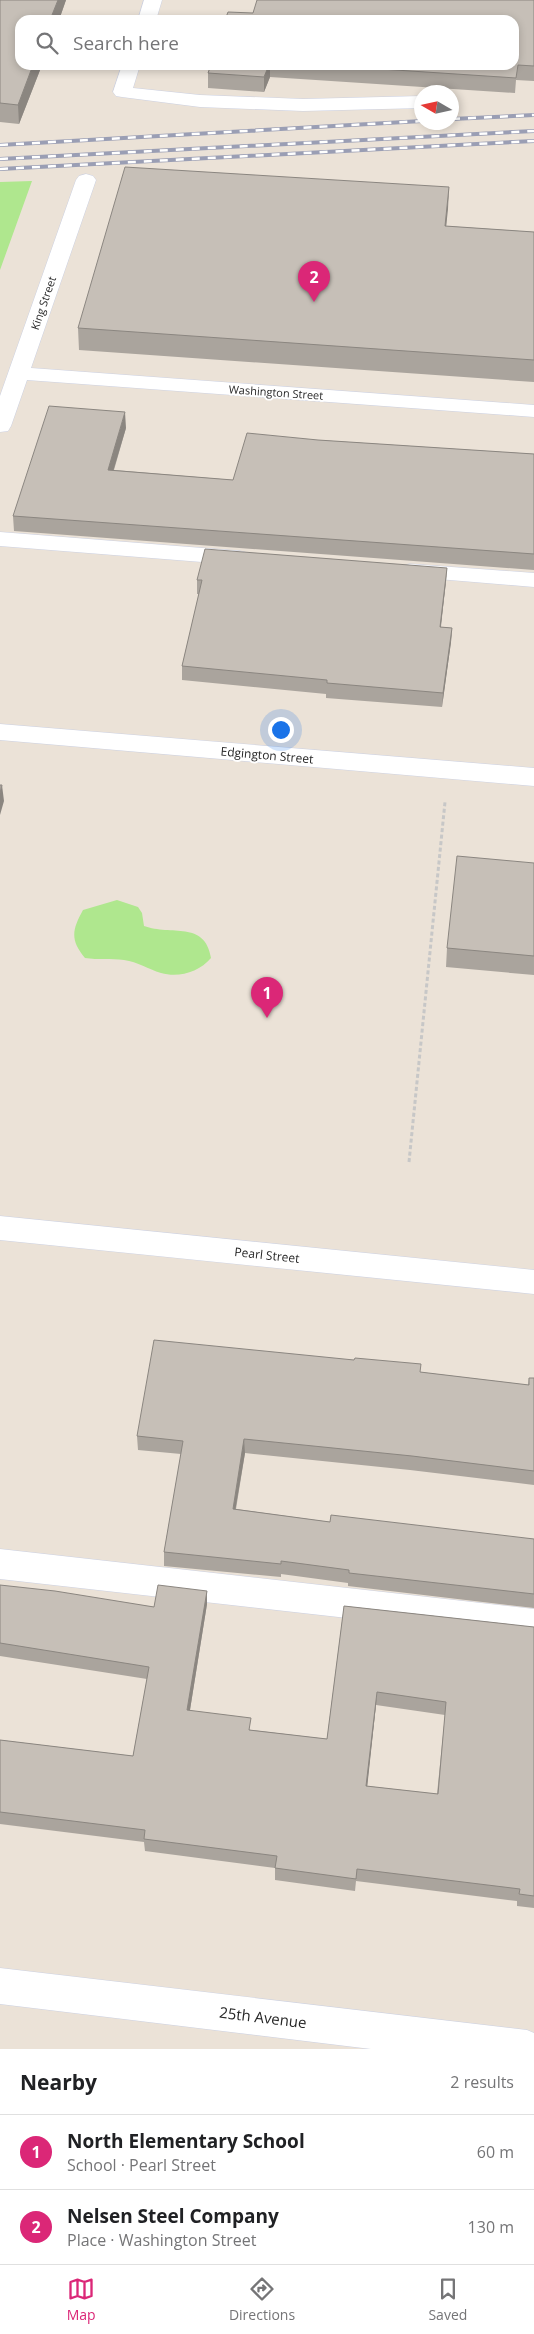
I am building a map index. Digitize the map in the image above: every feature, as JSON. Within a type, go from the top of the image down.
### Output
[{"type":"street","points":[[149,15],[154,0]]},
{"type":"street","points":[[130,70],[122,92],[200,101],[303,105],[414,102]]},
{"type":"street","name":"King Street","points":[[0,426],[86,180]]},
{"type":"street","name":"Washington Street","points":[[18,373],[534,411]]},
{"type":"street","points":[[0,539],[257,559]]},
{"type":"street","points":[[386,569],[534,580]]},
{"type":"street","name":"Edgington Street","points":[[0,732],[534,778]]},
{"type":"street","name":"Pearl Street","points":[[0,1228],[534,1282]]},
{"type":"street","points":[[0,1564],[534,1624]]},
{"type":"street","name":"25th Avenue","points":[[0,1986],[526,2049]]},
{"type":"path","points":[[409,1162],[448,770]]},
{"type":"green space","points":[[32,181],[0,270],[0,182]]},
{"type":"green space","points":[[117,900],[138,907],[142,913],[144,926],[154,929],[185,931],[202,938],[208,946],[211,958],[195,970],[175,975],[161,973],[124,960],[85,958],[77,946],[74,935],[83,910]]},
{"type":"building","points":[[0,0],[58,0],[52,15],[15,15],[15,70],[31,70],[18,105],[0,103]]},
{"type":"building","points":[[257,0],[534,0],[534,66],[519,65],[519,15],[227,15],[228,12],[253,13]]},
{"type":"building","points":[[209,70],[267,70],[264,77],[208,73]]},
{"type":"building","points":[[395,70],[517,70],[516,78]]},
{"type":"building","points":[[125,167],[449,187],[445,226],[534,232],[534,360],[78,328]]},
{"type":"building","points":[[49,406],[125,412],[108,470],[233,480],[247,433],[318,440],[534,454],[534,554],[13,516]]},
{"type":"building","points":[[205,549],[447,568],[440,627],[452,628],[443,693],[327,683],[327,680],[182,666],[202,580],[197,580]]},
{"type":"building","points":[[457,856],[534,863],[534,956],[447,948]]},
{"type":"building","points":[[154,1340],[354,1360],[355,1358],[421,1364],[420,1372],[529,1385],[529,1378],[534,1378],[534,1471],[412,1456],[244,1439],[233,1509],[330,1522],[331,1515],[534,1539],[534,1594],[349,1573],[349,1570],[281,1561],[281,1564],[164,1552],[183,1441],[137,1436]]},
{"type":"building","points":[[0,1585],[55,1591],[154,1607],[158,1585],[207,1591],[187,1710],[251,1718],[249,1730],[327,1739],[344,1606],[534,1627],[534,1896],[519,1894],[520,1889],[357,1869],[356,1879],[275,1868],[277,1856],[144,1839],[145,1830],[0,1812],[0,1740],[133,1756],[149,1667],[0,1643]],"holes":[[[377,1692],[446,1702],[438,1794],[366,1786]]]},
{"type":"railway","points":[[459,119],[534,115]]},
{"type":"railway","points":[[0,145],[414,121]]},
{"type":"railway","points":[[0,159],[534,131]]},
{"type":"railway","points":[[0,169],[534,141]]},
{"type":"place","name":"Nelsen Steel Company","points":[[314,302]]},
{"type":"place","name":"North Elementary School","points":[[267,1018]]}]
